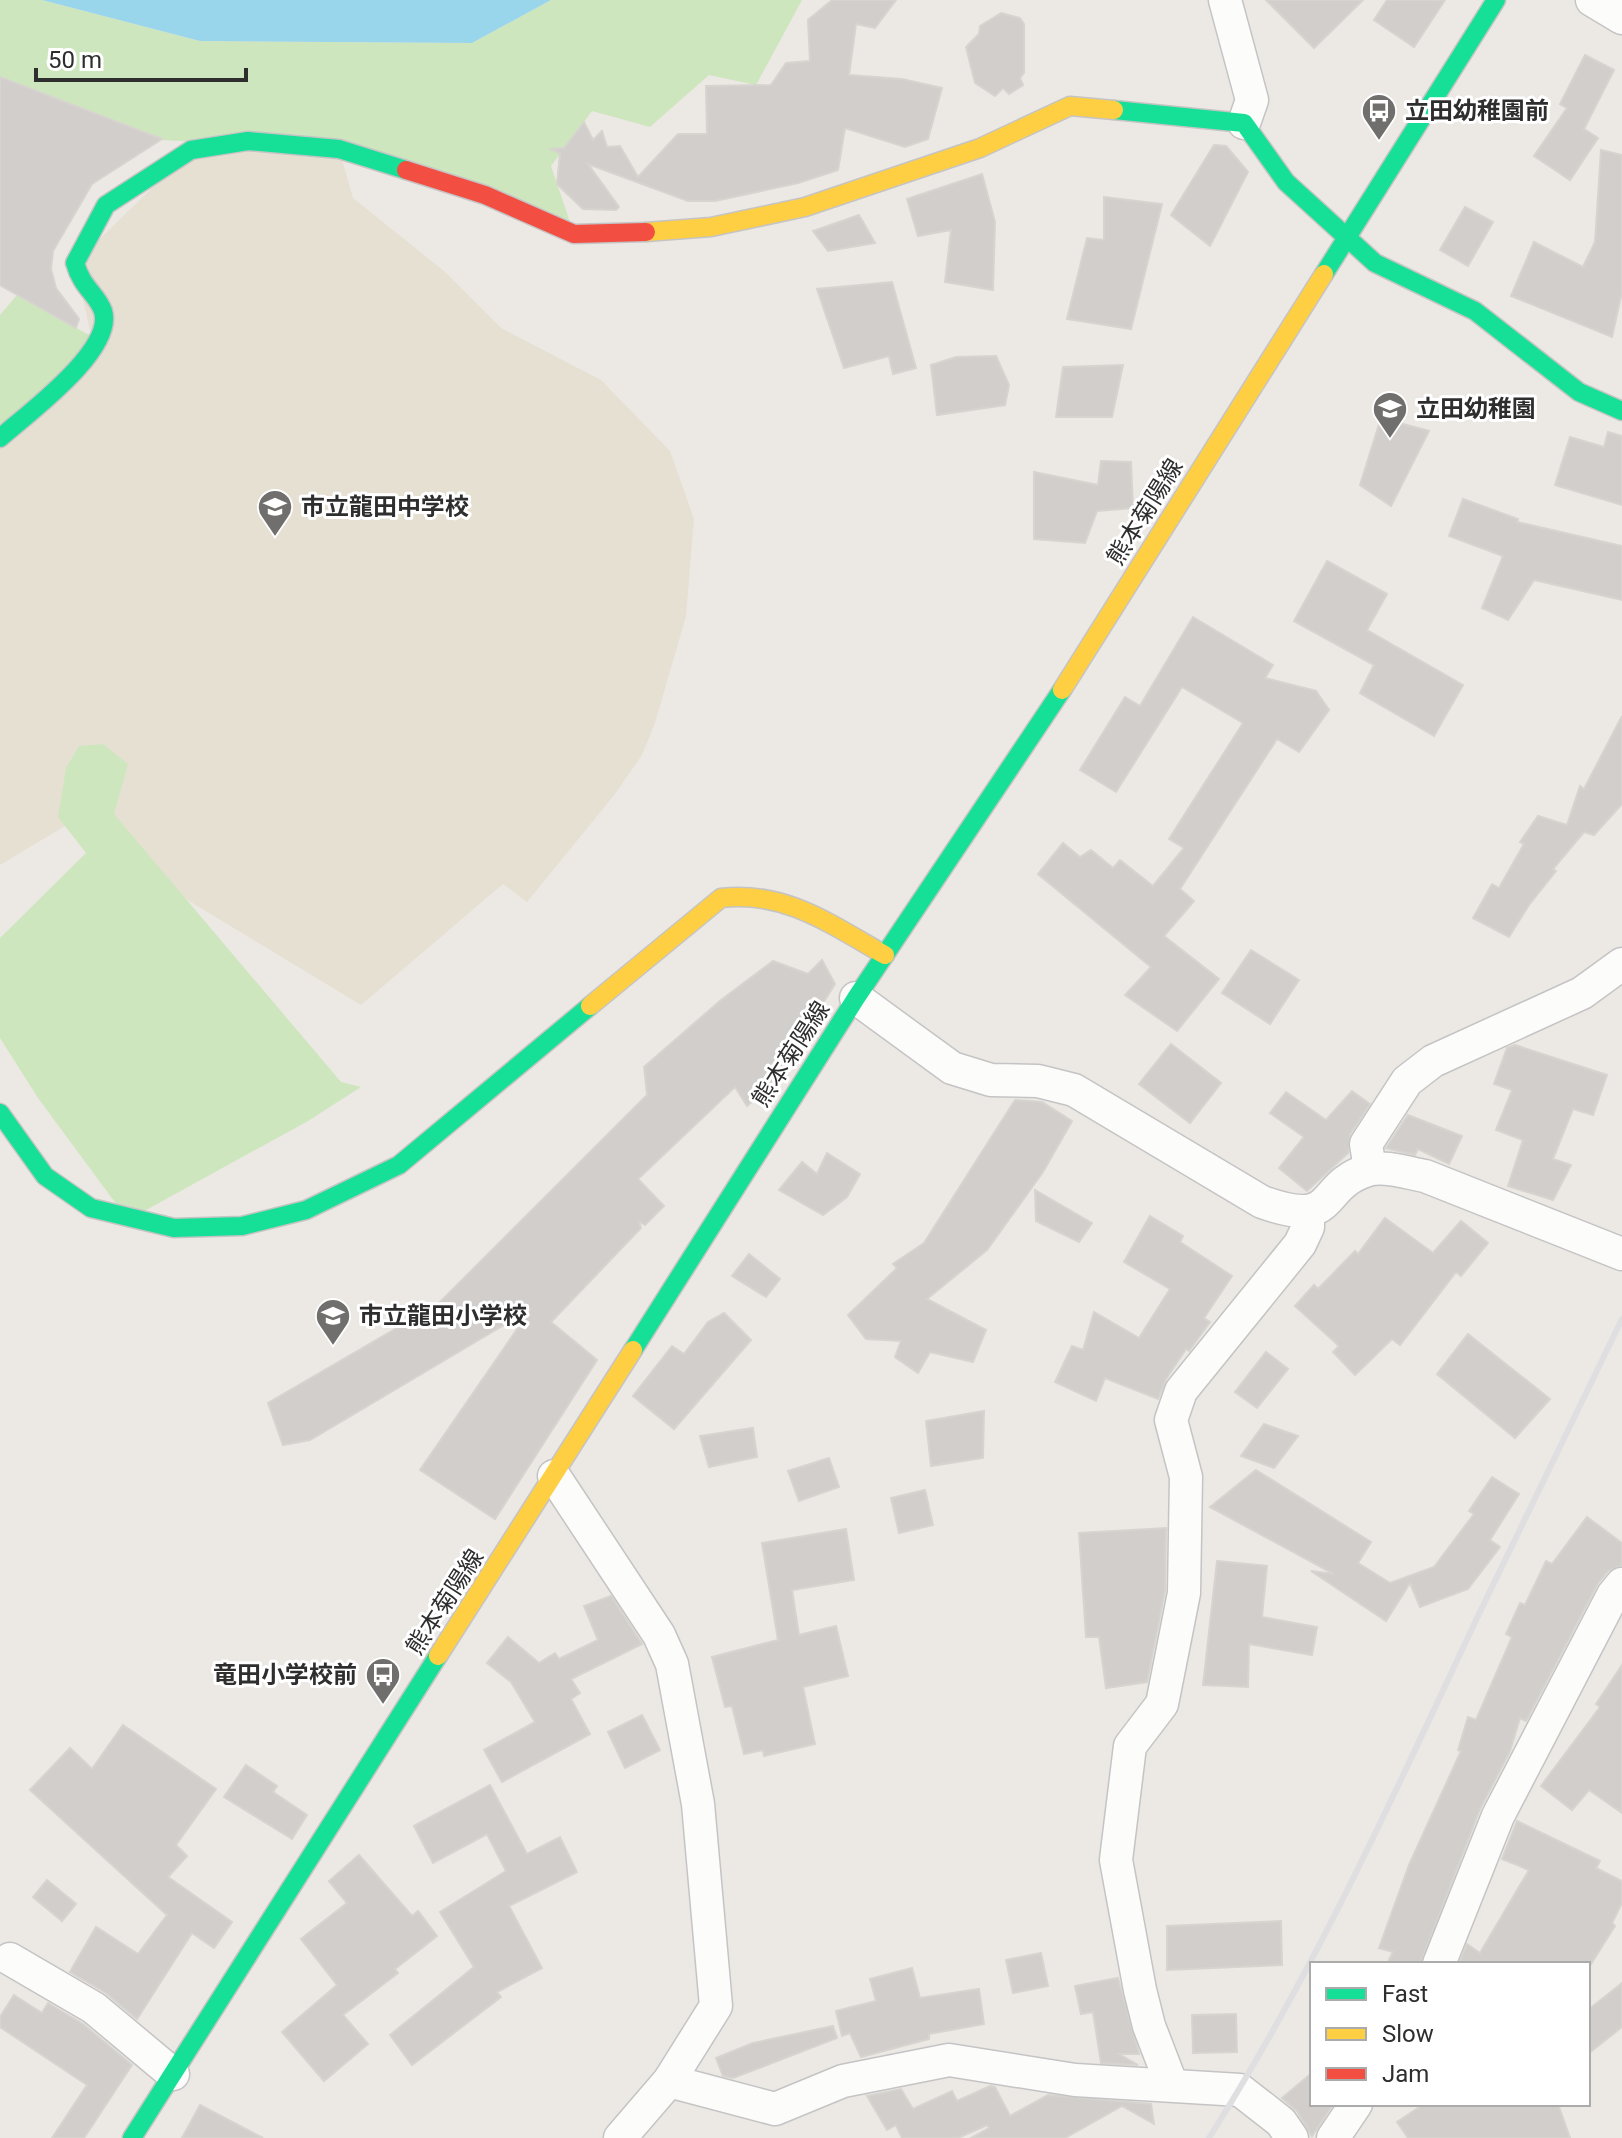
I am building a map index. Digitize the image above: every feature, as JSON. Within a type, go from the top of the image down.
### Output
[{"type":"street","points":[[1225,0],[1252,100],[1244,123]]},
{"type":"street","name":"熊本菊陽線","points":[[132,2138],[856,998],[1075,671],[1496,0]]},
{"type":"street","points":[[1592,0],[1622,18]]},
{"type":"street","points":[[0,438],[78,367],[94,349],[105,325],[102,308],[80,282],[75,263],[106,205],[191,150],[248,141],[339,149],[485,195],[574,234],[615,235],[711,227],[805,207],[980,148],[1070,106],[1244,123],[1286,182],[1375,263],[1475,311],[1579,392],[1622,411]]},
{"type":"street","points":[[0,1113],[33,1164],[65,1194],[104,1215],[191,1232],[229,1229],[291,1215],[335,1199],[399,1165],[721,898],[757,894],[784,901],[885,955]]},
{"type":"street","points":[[1370,1169],[1366,1144],[1407,1081],[1433,1061],[1582,993],[1622,964]]},
{"type":"street","points":[[856,998],[952,1068],[991,1080],[1038,1081],[1074,1090],[1262,1202],[1290,1212],[1308,1212],[1324,1205],[1352,1178],[1370,1169],[1425,1176],[1622,1254]]},
{"type":"street","points":[[1171,2083],[1149,2026],[1140,1990],[1116,1860],[1130,1746],[1162,1704],[1184,1593],[1186,1477],[1171,1420],[1181,1391],[1300,1244],[1308,1227],[1308,1212]]},
{"type":"street","points":[[554,1476],[659,1635],[672,1664],[698,1804],[716,2006],[669,2081],[620,2138]]},
{"type":"street","points":[[1440,1962],[1498,1816],[1613,1595],[1622,1584]]},
{"type":"street","points":[[10,1959],[94,2008],[173,2074]]},
{"type":"street","points":[[669,2081],[775,2109],[843,2081],[949,2060],[1075,2080],[1171,2083],[1240,2090],[1281,2122],[1292,2138]]},
{"type":"street","points":[[1333,2138],[1355,2106]]},
{"type":"shaded area","points":[[339,149],[353,198],[444,271],[501,328],[601,380],[670,451],[694,519],[686,616],[655,723],[642,755],[615,794],[527,902],[503,884],[361,1005],[65,826],[0,865],[0,436],[94,349],[75,263],[191,150]]},
{"type":"green space","points":[[0,0],[42,0],[200,41],[472,43],[551,0],[802,0],[756,85],[709,75],[650,127],[592,111],[551,166],[574,234],[339,149],[122,138],[0,78]]},
{"type":"green space","points":[[17,295],[98,340],[0,433],[0,315]]},
{"type":"green space","points":[[103,744],[128,764],[114,814],[341,1082],[361,1087],[308,1121],[128,1220],[38,1098],[0,1038],[0,938],[86,853],[58,817],[66,768],[79,746]]},
{"type":"water","points":[[42,0],[551,0],[472,43],[200,41]]},
{"type":"building","points":[[832,0],[896,0],[875,28],[856,24],[849,75],[902,79],[942,88],[928,139],[905,147],[845,128],[838,170],[798,183],[715,201],[688,201],[588,164],[619,207],[616,210],[583,209],[557,184],[560,153],[550,149],[564,148],[584,122],[593,140],[602,131],[607,147],[620,146],[638,177],[678,134],[707,134],[706,86],[771,85],[786,63],[810,61],[808,20]]},
{"type":"building","points":[[1266,0],[1363,0],[1314,48]]},
{"type":"building","points":[[1387,0],[1445,0],[1414,47],[1374,20]]},
{"type":"building","points":[[1001,13],[1020,18],[1024,24],[1024,73],[1020,78],[1023,85],[1009,94],[1003,88],[995,96],[975,83],[966,47],[979,34],[980,26]]},
{"type":"building","points":[[1585,55],[1614,70],[1584,129],[1598,138],[1570,180],[1534,156],[1567,108],[1560,104]]},
{"type":"building","points":[[0,77],[162,139],[92,184],[53,251],[51,269],[56,288],[79,319],[76,328],[0,285]]},
{"type":"building","points":[[1214,145],[1226,146],[1248,172],[1210,246],[1171,215]]},
{"type":"building","points":[[1601,150],[1622,155],[1622,292],[1612,337],[1511,296],[1534,242],[1583,267],[1595,242]]},
{"type":"building","points":[[982,174],[995,222],[993,290],[945,282],[951,230],[918,236],[907,199]]},
{"type":"building","points":[[1104,197],[1162,204],[1131,329],[1067,319],[1087,238],[1104,240]]},
{"type":"building","points":[[1465,207],[1493,222],[1468,266],[1440,250]]},
{"type":"building","points":[[859,215],[875,243],[828,251],[813,231]]},
{"type":"building","points":[[892,282],[916,368],[893,374],[889,356],[844,368],[817,289]]},
{"type":"building","points":[[996,356],[1009,385],[1005,405],[937,415],[931,365],[956,357]]},
{"type":"building","points":[[1123,365],[1112,417],[1056,417],[1063,367]]},
{"type":"building","points":[[1381,418],[1429,431],[1391,506],[1360,485]]},
{"type":"building","points":[[1608,432],[1622,436],[1622,505],[1555,485],[1570,437],[1604,447]]},
{"type":"building","points":[[1101,461],[1131,462],[1133,508],[1097,511],[1085,543],[1034,539],[1034,472],[1098,485]]},
{"type":"building","points":[[1463,499],[1518,519],[1517,522],[1622,546],[1622,600],[1534,580],[1508,620],[1482,608],[1503,556],[1449,536]]},
{"type":"building","points":[[1327,561],[1387,594],[1367,630],[1463,685],[1434,736],[1360,693],[1374,665],[1294,621]]},
{"type":"building","points":[[1193,617],[1273,665],[1265,678],[1316,691],[1329,710],[1299,752],[1277,739],[1180,889],[1194,901],[1164,936],[1219,979],[1177,1031],[1125,995],[1151,967],[1038,874],[1063,843],[1080,857],[1091,850],[1113,868],[1120,860],[1153,886],[1184,848],[1169,839],[1243,723],[1182,687],[1116,792],[1080,770],[1125,697],[1140,706]]},
{"type":"building","points":[[1622,716],[1622,804],[1594,835],[1584,832],[1553,869],[1556,871],[1509,937],[1473,918],[1492,884],[1499,888],[1524,844],[1520,842],[1538,816],[1567,825],[1580,786],[1584,789]]},
{"type":"building","points":[[1251,950],[1299,980],[1270,1024],[1222,993]]},
{"type":"building","points":[[822,960],[835,984],[805,1032],[784,1046],[791,1053],[771,1085],[747,1106],[735,1087],[638,1179],[664,1206],[645,1225],[639,1221],[641,1228],[551,1322],[597,1360],[495,1519],[420,1470],[531,1309],[310,1440],[283,1445],[268,1403],[438,1304],[647,1095],[644,1067],[721,1000],[773,961],[808,974]]},
{"type":"building","points":[[1171,1044],[1221,1083],[1190,1123],[1139,1084]]},
{"type":"building","points":[[1515,1045],[1607,1075],[1593,1115],[1573,1109],[1553,1159],[1571,1165],[1553,1200],[1508,1186],[1523,1140],[1496,1130],[1512,1090],[1494,1084],[1507,1048]]},
{"type":"building","points":[[1352,1091],[1370,1104],[1350,1134],[1348,1153],[1307,1191],[1279,1168],[1304,1137],[1270,1113],[1286,1092],[1326,1120]]},
{"type":"building","points":[[1015,1100],[1042,1102],[1072,1121],[1043,1172],[987,1250],[927,1299],[986,1330],[973,1362],[930,1352],[918,1373],[895,1357],[901,1341],[866,1339],[848,1315],[897,1268],[893,1264],[924,1243]]},
{"type":"building","points":[[1408,1115],[1462,1136],[1449,1164],[1418,1149],[1415,1155],[1386,1148]]},
{"type":"building","points":[[827,1153],[860,1174],[847,1197],[823,1215],[779,1190],[802,1162],[817,1174]]},
{"type":"building","points":[[1035,1190],[1092,1223],[1079,1242],[1036,1221]]},
{"type":"building","points":[[1150,1216],[1183,1236],[1180,1242],[1232,1276],[1204,1318],[1210,1322],[1189,1351],[1186,1349],[1166,1379],[1158,1399],[1105,1378],[1096,1401],[1055,1382],[1072,1346],[1083,1350],[1094,1312],[1139,1338],[1170,1289],[1124,1262]]},
{"type":"building","points":[[1385,1218],[1433,1253],[1461,1221],[1488,1243],[1461,1276],[1456,1272],[1400,1345],[1392,1339],[1355,1375],[1333,1352],[1339,1346],[1295,1306],[1314,1285],[1318,1289],[1355,1251],[1358,1254]]},
{"type":"building","points":[[749,1254],[780,1279],[766,1297],[732,1276]]},
{"type":"building","points":[[724,1313],[751,1340],[674,1429],[633,1396],[672,1346],[684,1354],[708,1322]]},
{"type":"building","points":[[1468,1334],[1550,1399],[1515,1438],[1437,1374]]},
{"type":"building","points":[[1266,1352],[1288,1369],[1257,1408],[1235,1392]]},
{"type":"building","points":[[984,1411],[983,1458],[931,1466],[926,1421]]},
{"type":"building","points":[[1264,1424],[1298,1436],[1274,1468],[1241,1456]]},
{"type":"building","points":[[753,1428],[757,1457],[709,1467],[700,1436]]},
{"type":"building","points":[[829,1458],[839,1487],[799,1501],[788,1471]]},
{"type":"building","points":[[1256,1470],[1371,1542],[1358,1563],[1390,1583],[1434,1567],[1474,1514],[1469,1511],[1492,1477],[1519,1494],[1490,1540],[1500,1547],[1468,1589],[1420,1607],[1410,1583],[1386,1621],[1311,1571],[1334,1574],[1210,1507]]},
{"type":"building","points":[[925,1490],[933,1525],[899,1533],[891,1498]]},
{"type":"building","points":[[1587,1517],[1622,1543],[1622,1565],[1608,1571],[1598,1583],[1526,1721],[1520,1718],[1510,1751],[1480,1809],[1421,1962],[1388,1962],[1393,1952],[1379,1948],[1409,1865],[1461,1751],[1458,1750],[1468,1717],[1476,1720],[1512,1637],[1506,1634],[1520,1603],[1525,1605],[1546,1561],[1552,1564]]},
{"type":"building","points":[[1166,1528],[1165,1591],[1147,1682],[1106,1688],[1099,1637],[1086,1637],[1079,1533]]},
{"type":"building","points":[[846,1529],[854,1580],[792,1590],[799,1635],[836,1626],[848,1676],[803,1687],[815,1744],[764,1756],[763,1750],[744,1754],[732,1706],[725,1707],[712,1657],[778,1640],[762,1543]]},
{"type":"building","points":[[1217,1561],[1267,1566],[1262,1617],[1317,1627],[1312,1655],[1249,1644],[1248,1687],[1203,1685]]},
{"type":"building","points":[[611,1596],[642,1644],[571,1679],[580,1693],[571,1699],[590,1734],[502,1782],[484,1750],[535,1722],[511,1682],[487,1663],[508,1637],[539,1663],[555,1653],[559,1659],[598,1640],[584,1606]]},
{"type":"building","points":[[1622,1665],[1622,1813],[1589,1790],[1572,1810],[1541,1786],[1600,1707],[1596,1704]]},
{"type":"building","points":[[642,1715],[660,1750],[625,1768],[608,1732]]},
{"type":"building","points":[[123,1725],[216,1789],[176,1845],[187,1856],[168,1877],[232,1922],[214,1948],[192,1933],[137,2019],[106,1993],[70,1972],[96,1927],[138,1954],[167,1915],[30,1790],[70,1748],[92,1769]]},
{"type":"building","points":[[246,1765],[277,1786],[273,1792],[307,1815],[292,1839],[224,1797]]},
{"type":"building","points":[[490,1785],[527,1854],[560,1837],[577,1872],[509,1906],[542,1968],[497,1992],[501,1997],[412,2065],[390,2035],[474,1967],[440,1912],[506,1871],[487,1834],[433,1863],[414,1826]]},
{"type":"building","points":[[1517,1821],[1600,1861],[1596,1868],[1622,1881],[1622,1903],[1612,1923],[1615,1926],[1591,1964],[1460,1962],[1467,1944],[1480,1953],[1529,1870],[1502,1859]]},
{"type":"building","points":[[359,1855],[412,1916],[418,1911],[437,1936],[395,1969],[398,1973],[343,2015],[368,2044],[324,2081],[282,2032],[337,1985],[301,1939],[347,1903],[329,1881]]},
{"type":"building","points":[[47,1880],[76,1904],[62,1921],[33,1897]]},
{"type":"building","points":[[1281,1921],[1282,1965],[1167,1970],[1167,1926]]},
{"type":"building","points":[[1041,1953],[1048,1986],[1013,1993],[1006,1960]]},
{"type":"building","points":[[912,1968],[920,1998],[979,1989],[984,2024],[929,2034],[929,2039],[861,2057],[850,2033],[842,2036],[836,2011],[876,2001],[870,1979]]},
{"type":"building","points":[[1118,1978],[1139,2054],[1119,2054],[1138,2065],[1101,2063],[1093,2012],[1081,2014],[1075,1986]]},
{"type":"building","points":[[1622,1983],[1622,2027],[1590,2052],[1590,2008]]},
{"type":"building","points":[[14,1995],[42,2013],[48,2003],[83,2024],[132,2065],[84,2138],[52,2138],[87,2085],[0,2027],[0,2017]]},
{"type":"building","points":[[1236,2014],[1237,2052],[1193,2053],[1192,2015]]},
{"type":"building","points":[[833,2026],[837,2038],[733,2078],[723,2076],[716,2058],[753,2043]]},
{"type":"building","points":[[1310,2075],[1310,2106],[1332,2106],[1312,2136],[1297,2111],[1282,2098]]},
{"type":"building","points":[[990,2086],[995,2087],[1010,2116],[1048,2095],[1151,2104],[1154,2124],[1122,2106],[1065,2138],[971,2138],[989,2128],[987,2125],[958,2138],[902,2138],[896,2125],[887,2130],[867,2096],[901,2089],[913,2109],[952,2091],[957,2101]]},
{"type":"building","points":[[200,2105],[263,2138],[182,2138]]},
{"type":"building","points":[[1421,2106],[1559,2106],[1570,2138],[1408,2138],[1397,2122]]},
{"type":"railway","points":[[1310,1962],[1622,1319]]},
{"type":"railway","points":[[1209,2138],[1310,1963]]},
{"type":"traffic: fast","points":[[1324,274],[1496,0]]},
{"type":"traffic: fast","points":[[1114,110],[1244,123],[1286,182],[1375,263],[1475,311],[1579,392],[1622,411]]},
{"type":"traffic: fast","points":[[0,438],[48,398],[96,344],[103,327],[103,311],[81,279],[75,263],[106,205],[191,150],[248,141],[339,149],[406,170]]},
{"type":"traffic: fast","points":[[633,1350],[856,998],[1062,690]]},
{"type":"traffic: fast","points":[[0,1113],[45,1176],[91,1208],[174,1228],[242,1226],[306,1210],[399,1165],[590,1006]]},
{"type":"traffic: fast","points":[[132,2138],[438,1656]]},
{"type":"traffic: slow","points":[[646,232],[711,227],[805,207],[980,148],[1070,106],[1114,110]]},
{"type":"traffic: slow","points":[[1062,690],[1324,274]]},
{"type":"traffic: slow","points":[[590,1006],[721,898],[766,899],[787,905],[807,912],[885,955]]},
{"type":"traffic: slow","points":[[438,1656],[633,1350]]},
{"type":"traffic: jam","points":[[406,170],[485,195],[574,234],[646,232]]},
{"type":"place","name":"立田幼稚園前","points":[[1379,142]]},
{"type":"place","name":"立田幼稚園","points":[[1390,440]]},
{"type":"place","name":"市立龍田中学校","points":[[275,538]]},
{"type":"place","name":"市立龍田小学校","points":[[333,1347]]},
{"type":"place","name":"竜田小学校前","points":[[383,1706]]}]
